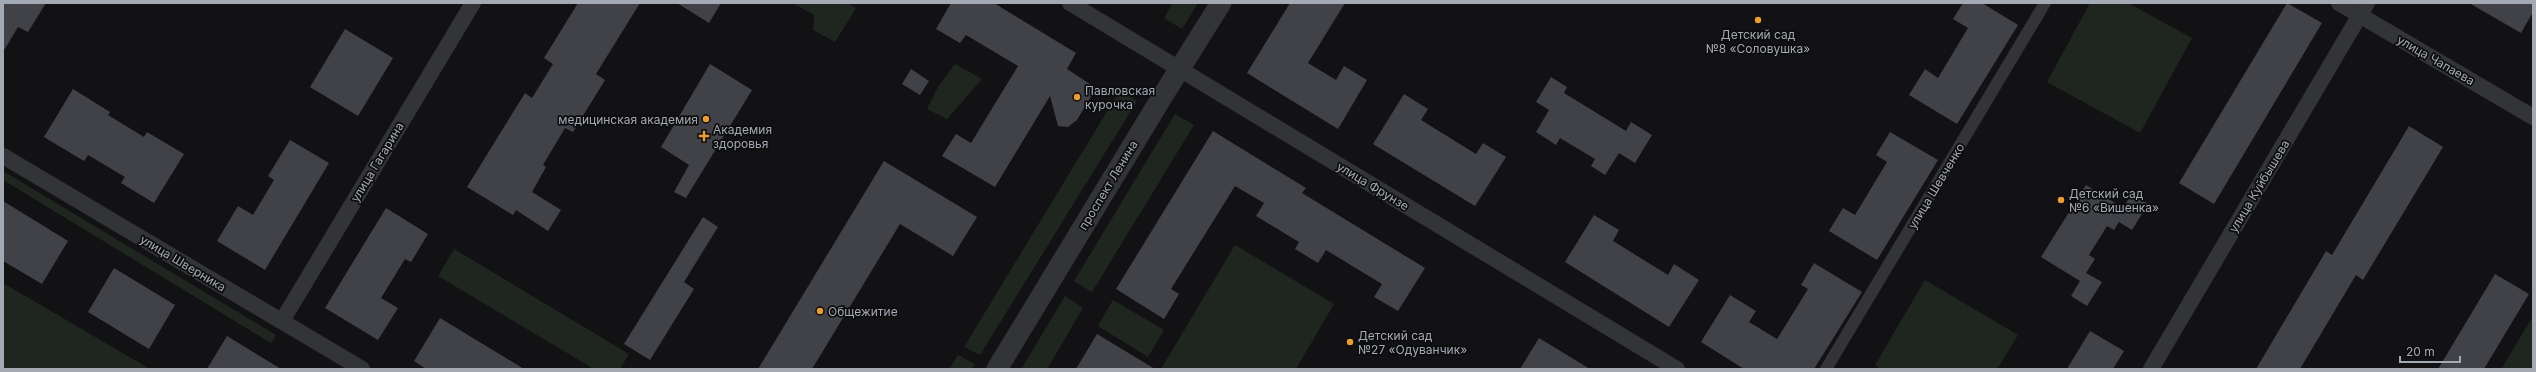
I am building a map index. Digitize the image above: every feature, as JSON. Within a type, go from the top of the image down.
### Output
[{"type":"street","name":"улица Гагарина","points":[[282,321],[473,3]]},
{"type":"street","name":"улица Фрунзе","points":[[1070,3],[1677,369]]},
{"type":"street","name":"проспект Ленина","points":[[997,369],[1221,3]]},
{"type":"street","name":"улица Шевченко","points":[[1826,369],[2045,3]]},
{"type":"street","name":"улица Чапаева","points":[[2339,3],[2363,9],[2533,117]]},
{"type":"street","name":"улица Куйбышева","points":[[2151,369],[2363,9]]},
{"type":"street","name":"улица Шверника","points":[[3,156],[362,369]]},
{"type":"shaded area","points":[[792,3],[847,3],[856,8],[835,42],[813,30],[814,15]]},
{"type":"shaded area","points":[[1173,3],[1198,3],[1182,29],[1164,18]]},
{"type":"shaded area","points":[[2090,3],[2128,3],[2192,38],[2140,133],[2047,82]]},
{"type":"shaded area","points":[[955,64],[982,79],[947,119],[927,109],[938,87]]},
{"type":"shaded area","points":[[1120,90],[1137,101],[980,355],[964,347]]},
{"type":"shaded area","points":[[1175,114],[1194,125],[1092,292],[1074,281]]},
{"type":"shaded area","points":[[3,171],[276,335],[271,343],[3,180]]},
{"type":"shaded area","points":[[1235,245],[1334,304],[1296,369],[1161,369]]},
{"type":"shaded area","points":[[454,249],[629,354],[620,369],[594,369],[438,276]]},
{"type":"shaded area","points":[[1925,280],[2018,335],[1997,369],[1881,369],[1875,365]]},
{"type":"shaded area","points":[[3,283],[150,369],[3,369]]},
{"type":"shaded area","points":[[1065,296],[1083,308],[1047,369],[1021,369]]},
{"type":"shaded area","points":[[1113,300],[1164,330],[1148,357],[1098,326]]},
{"type":"shaded area","points":[[2533,316],[2533,369],[2501,369]]},
{"type":"shaded area","points":[[958,355],[975,364],[972,369],[949,369]]},
{"type":"building","points":[[3,3],[46,3],[28,32],[18,27],[3,52]]},
{"type":"building","points":[[578,3],[640,3],[596,74],[605,80],[573,132],[565,128],[543,165],[546,167],[532,192],[561,210],[548,231],[516,210],[513,215],[467,187],[525,93],[532,98],[553,64],[544,58]]},
{"type":"building","points":[[677,3],[721,3],[709,23]]},
{"type":"building","points":[[951,3],[994,3],[1076,53],[1067,69],[1096,88],[1077,120],[1068,127],[1058,126],[1050,96],[995,187],[942,156],[956,134],[971,143],[1018,66],[966,35],[960,43],[936,29]]},
{"type":"building","points":[[1290,3],[1345,3],[1308,63],[1336,80],[1344,66],[1367,80],[1338,129],[1247,73]]},
{"type":"building","points":[[1963,3],[1982,3],[2018,25],[1957,124],[1909,95],[1925,69],[1938,78],[1968,28],[1953,19]]},
{"type":"building","points":[[2287,3],[2322,23],[2214,204],[2179,183]]},
{"type":"building","points":[[2469,3],[2533,3],[2533,12],[2521,33]]},
{"type":"building","points":[[345,29],[393,58],[358,116],[310,87]]},
{"type":"building","name":"медицинская академия","points":[[710,64],[752,90],[686,198],[674,192],[689,165],[661,147]]},
{"type":"building","points":[[911,69],[929,81],[920,95],[902,84]]},
{"type":"building","points":[[1551,77],[1567,87],[1564,93],[1626,131],[1631,122],[1652,135],[1635,163],[1619,153],[1605,175],[1591,166],[1595,159],[1560,138],[1556,145],[1536,132],[1549,110],[1536,102]]},
{"type":"building","points":[[73,89],[110,112],[108,115],[144,137],[147,132],[184,154],[154,203],[121,183],[125,177],[88,155],[84,161],[44,137]]},
{"type":"building","points":[[1404,94],[1428,109],[1421,120],[1476,154],[1483,143],[1506,157],[1475,206],[1373,144]]},
{"type":"building","points":[[2409,126],[2443,147],[2363,280],[2356,275],[2300,369],[2256,369],[2326,251],[2332,255]]},
{"type":"building","points":[[1213,131],[1306,188],[1302,193],[1425,268],[1398,311],[1374,297],[1382,284],[1326,250],[1318,263],[1295,249],[1299,242],[1256,216],[1264,203],[1235,186],[1171,289],[1179,294],[1164,319],[1116,289]]},
{"type":"building","points":[[1890,132],[1938,160],[1877,260],[1829,231],[1843,208],[1855,215],[1887,162],[1876,155]]},
{"type":"building","points":[[290,140],[329,163],[265,270],[217,241],[238,206],[253,215],[274,180],[268,176]]},
{"type":"building","name":"Общежитие","points":[[884,161],[977,217],[953,256],[900,224],[812,369],[758,369]]},
{"type":"building","points":[[2086,185],[2123,208],[2132,194],[2148,204],[2132,230],[2119,222],[2114,230],[2107,226],[2089,255],[2095,259],[2086,273],[2102,282],[2087,306],[2071,296],[2080,281],[2041,257]]},
{"type":"building","points":[[3,201],[68,241],[42,284],[3,261]]},
{"type":"building","points":[[386,208],[428,234],[411,262],[405,259],[381,298],[398,308],[378,340],[325,308]]},
{"type":"building","points":[[1594,215],[1619,230],[1613,241],[1668,275],[1674,264],[1699,280],[1669,327],[1565,262]]},
{"type":"building","points":[[703,217],[718,227],[684,282],[694,289],[650,360],[624,344]]},
{"type":"building","points":[[1814,263],[1862,292],[1814,369],[1744,369],[1701,342],[1730,295],[1756,311],[1749,322],[1777,339],[1808,289],[1801,285]]},
{"type":"building","points":[[114,268],[175,305],[149,349],[88,312]]},
{"type":"building","points":[[2495,274],[2529,294],[2484,369],[2438,369]]},
{"type":"building","points":[[440,318],[524,369],[426,369],[414,361]]},
{"type":"building","points":[[2090,331],[2124,351],[2113,369],[2067,369]]},
{"type":"building","points":[[1097,334],[1155,369],[1076,369]]},
{"type":"building","points":[[227,336],[281,369],[207,369]]},
{"type":"building","points":[[1539,338],[1590,369],[1520,369]]},
{"type":"place","name":"Детский сад №8 «Соловушка»","points":[[1758,20]]},
{"type":"place","name":"Павловская курочка","points":[[1077,97]]},
{"type":"place","name":"медицинская академия","points":[[706,119]]},
{"type":"place","name":"Академия здоровья","points":[[704,136]]},
{"type":"place","name":"Детский сад №6 «Вишенка»","points":[[2061,200]]},
{"type":"place","name":"Общежитие","points":[[820,311]]},
{"type":"place","name":"Детский сад №27 «Одуванчик»","points":[[1350,342]]}]
